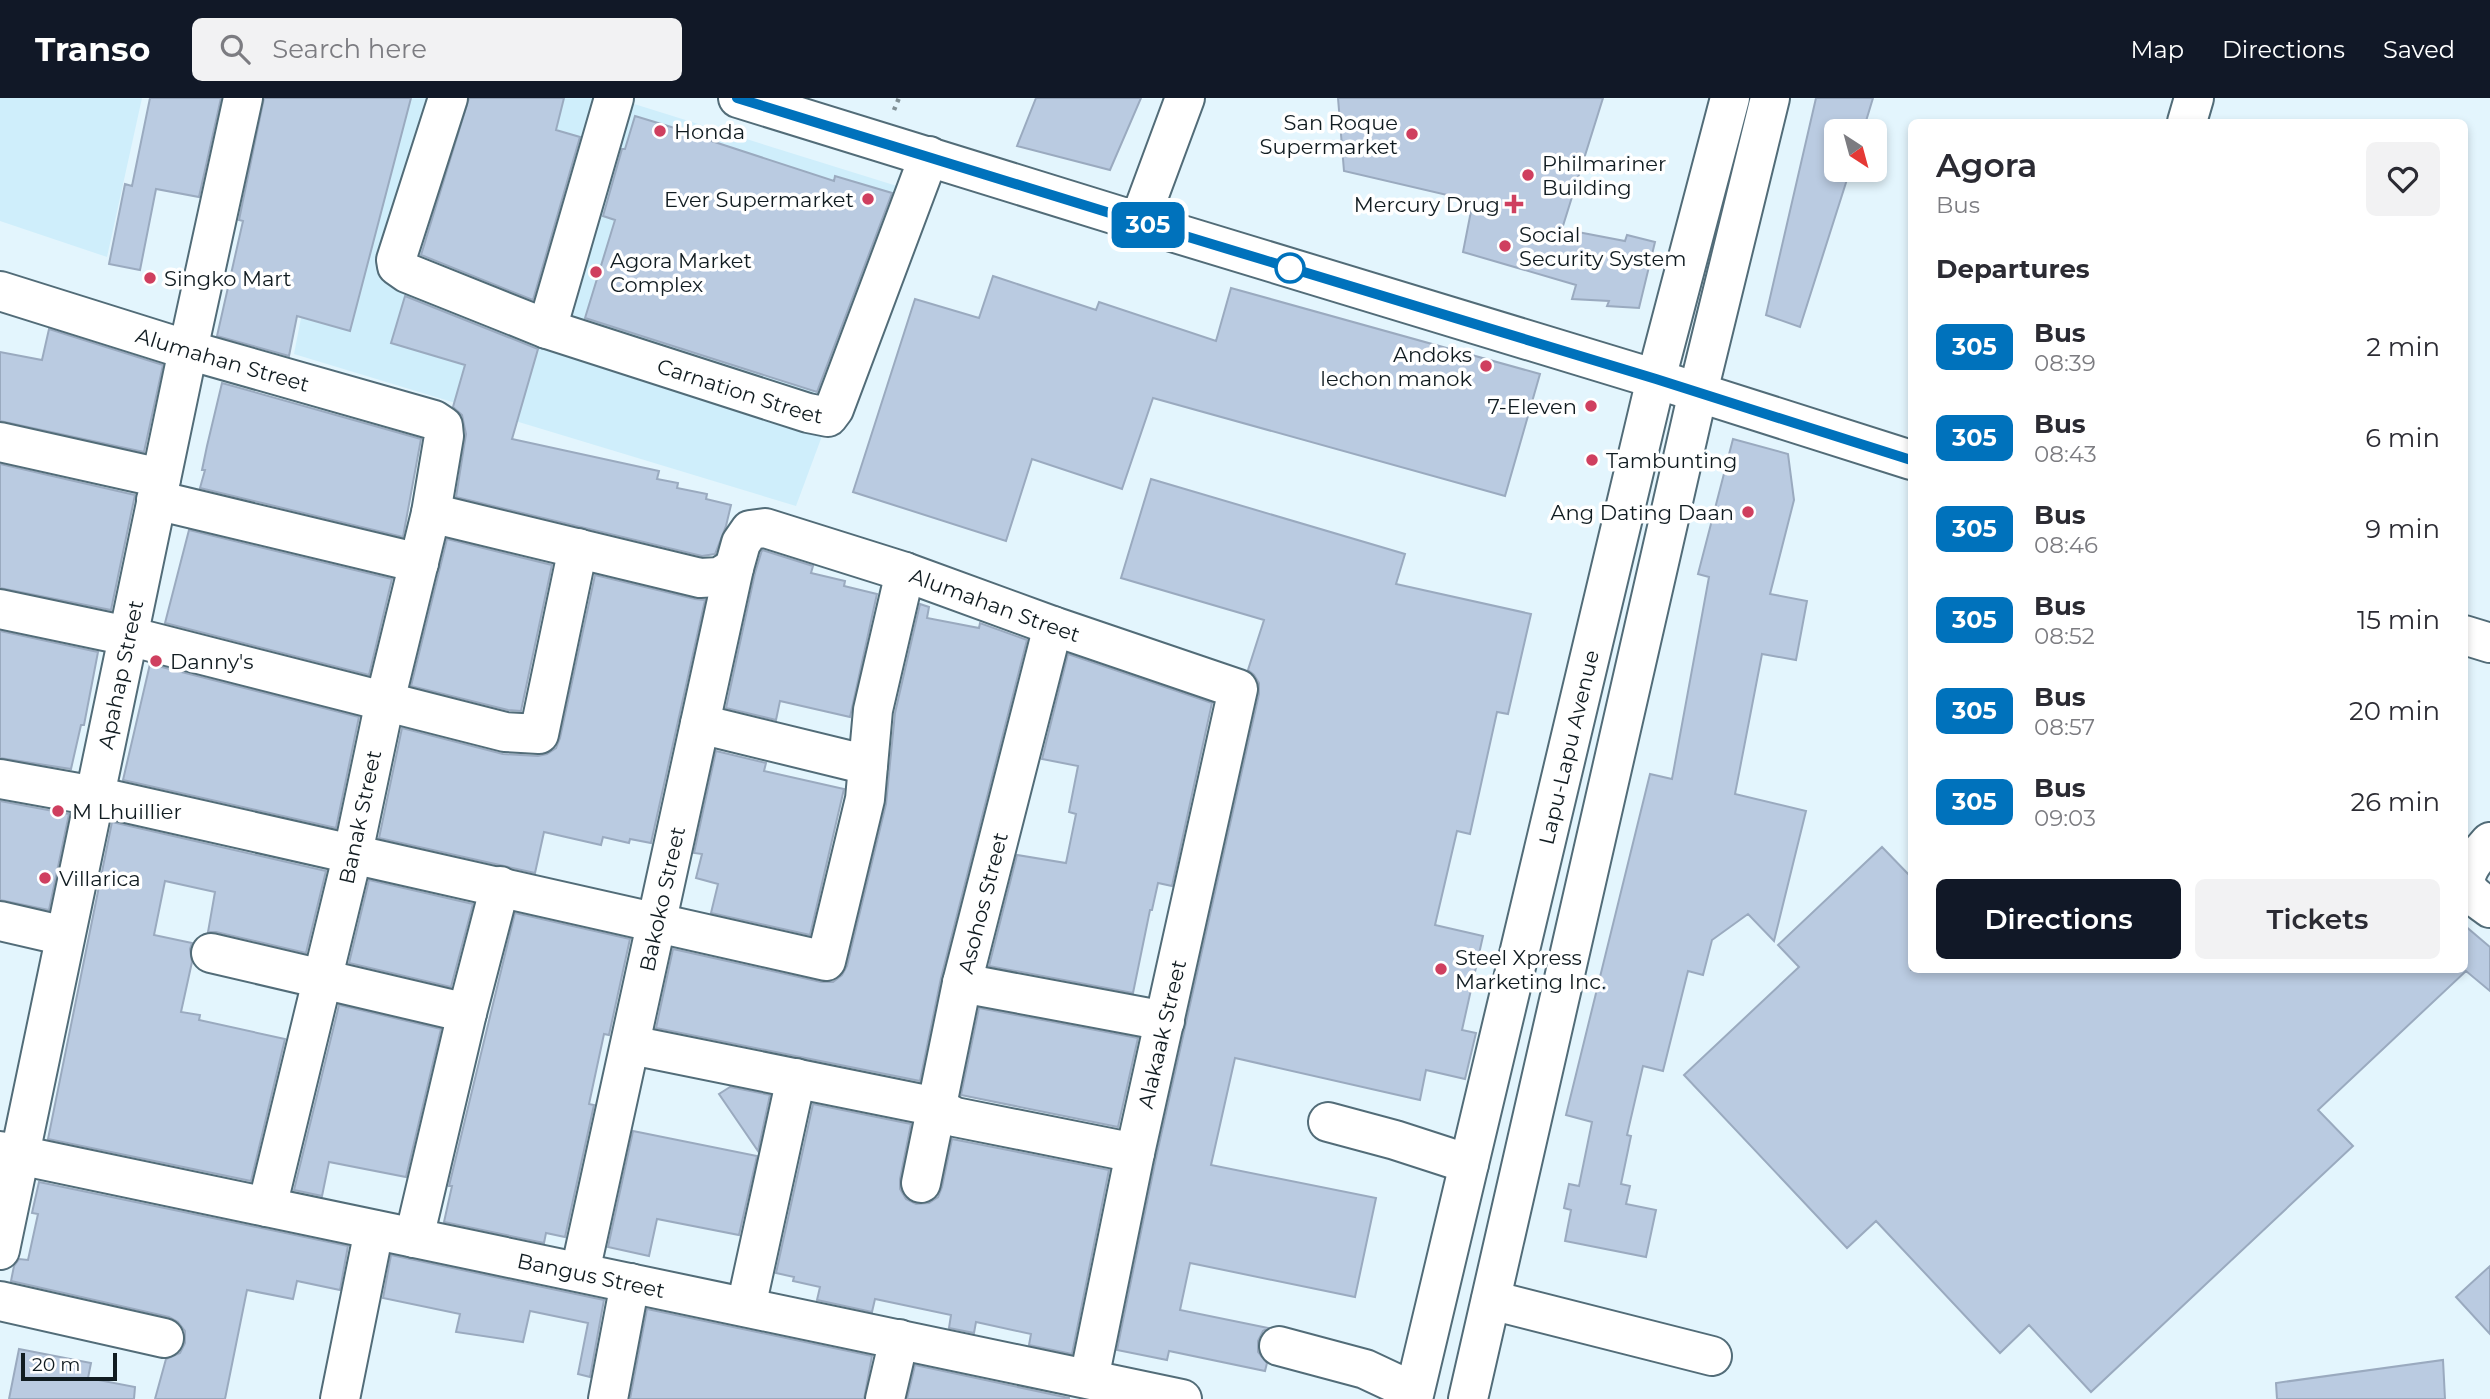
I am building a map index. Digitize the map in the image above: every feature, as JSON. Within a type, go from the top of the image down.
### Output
[{"type":"street","name":"Apahap Street","points":[[0,1250],[10,1153],[65,936],[243,98]]},
{"type":"street","points":[[447,98],[396,260],[397,266],[407,273],[547,329],[614,98]]},
{"type":"street","points":[[737,98],[1656,379],[1908,459]]},
{"type":"street","points":[[1139,222],[1185,98]]},
{"type":"street","name":"Lapu-Lapu Avenue","points":[[1413,1396],[1656,379],[1730,98]]},
{"type":"street","points":[[1468,1399],[1698,392],[1770,98]]},
{"type":"street","points":[[2188,119],[2194,98]]},
{"type":"street","name":"Carnation Street","points":[[547,329],[828,418],[834,410],[929,156]]},
{"type":"street","name":"Alumahan Street","points":[[0,291],[434,420],[443,426]]},
{"type":"street","name":"Banak Street","points":[[267,1207],[323,980],[385,701],[431,513],[444,436],[443,426]]},
{"type":"street","points":[[0,442],[419,563]]},
{"type":"street","points":[[431,513],[700,578],[719,578],[734,569]]},
{"type":"street","name":"Alumahan Street","points":[[750,530],[765,528],[905,572],[1238,689]]},
{"type":"street","name":"Bakoko Street","points":[[580,1272],[734,569],[741,543],[750,530]]},
{"type":"street","points":[[0,609],[128,636],[505,732],[540,734],[578,548]]},
{"type":"street","points":[[0,779],[95,796],[826,961],[865,799],[873,710],[905,572]]},
{"type":"street","name":"Asohos Street","points":[[920,1183],[962,983],[1053,626]]},
{"type":"street","points":[[2468,636],[2490,643]]},
{"type":"street","name":"Alakaak Street","points":[[1088,1379],[1238,689]]},
{"type":"street","points":[[700,724],[868,765]]},
{"type":"street","points":[[2468,871],[2490,842]]},
{"type":"street","points":[[414,1237],[500,886]]},
{"type":"street","points":[[2468,887],[2490,908]]},
{"type":"street","points":[[0,921],[65,936]]},
{"type":"street","points":[[211,953],[467,1013]]},
{"type":"street","points":[[962,983],[1165,1021]]},
{"type":"street","points":[[631,1045],[937,1107],[955,1117],[1135,1153]]},
{"type":"street","points":[[746,1307],[796,1079]]},
{"type":"street","points":[[1328,1122],[1469,1164]]},
{"type":"street","name":"Bangus Street","points":[[10,1153],[1180,1399]]},
{"type":"street","points":[[340,1399],[374,1230]]},
{"type":"street","points":[[608,1399],[630,1283]]},
{"type":"street","points":[[1491,1300],[1712,1356]]},
{"type":"street","points":[[0,1301],[164,1338]]},
{"type":"street","points":[[885,1399],[899,1339]]},
{"type":"street","points":[[1279,1346],[1365,1370],[1413,1396]]},
{"type":"shaded area","points":[[0,98],[142,98],[107,257],[0,221]]},
{"type":"shaded area","name":"Agora Market Complex","points":[[344,98],[615,98],[913,191],[796,506],[294,354]]},
{"type":"building","points":[[150,98],[221,98],[199,197],[156,189],[140,270],[109,264],[125,184],[132,186]]},
{"type":"building","points":[[264,98],[411,98],[350,331],[297,316],[289,356],[217,336],[243,221],[239,220]]},
{"type":"building","points":[[469,98],[564,98],[556,130],[580,137],[533,300],[421,255]]},
{"type":"building","points":[[1036,98],[1141,98],[1110,170],[1017,146]]},
{"type":"building","points":[[1338,98],[1603,98],[1562,229],[1625,241],[1627,235],[1655,242],[1639,308],[1607,306],[1609,301],[1572,299],[1576,285],[1463,252],[1473,201],[1344,171]]},
{"type":"building","points":[[1816,98],[1873,98],[1867,119],[1824,119],[1824,182],[1846,182],[1800,327],[1766,315]]},
{"type":"building","points":[[635,116],[834,181],[835,176],[892,193],[817,392],[585,318],[615,220],[603,216],[622,149],[625,149]]},
{"type":"building","points":[[993,276],[1096,310],[1099,302],[1216,341],[1231,288],[1540,374],[1505,496],[1153,398],[1122,489],[1032,459],[1006,541],[853,492],[915,299],[979,318]]},
{"type":"building","points":[[405,296],[538,349],[512,439],[659,471],[657,479],[678,483],[677,488],[707,494],[706,499],[731,505],[715,554],[702,556],[456,497],[466,434],[462,415],[453,407],[465,365],[391,343]]},
{"type":"building","points":[[49,329],[163,365],[144,452],[0,421],[0,352],[42,360]]},
{"type":"building","points":[[222,383],[421,439],[403,537],[200,488]]},
{"type":"building","points":[[1733,439],[1788,454],[1794,500],[1770,594],[1807,601],[1796,660],[1762,654],[1735,794],[1806,811],[1774,941],[1748,914],[1712,940],[1703,975],[1688,971],[1663,1071],[1643,1066],[1627,1135],[1631,1136],[1621,1184],[1630,1186],[1626,1204],[1656,1210],[1646,1257],[1565,1241],[1571,1210],[1564,1208],[1569,1184],[1579,1186],[1592,1122],[1566,1115],[1650,774],[1672,779],[1709,577],[1698,574]]},
{"type":"building","points":[[0,464],[135,495],[111,610],[0,588]]},
{"type":"building","points":[[1151,479],[1405,554],[1396,584],[1531,614],[1508,714],[1497,712],[1470,834],[1457,831],[1435,925],[1483,936],[1462,1030],[1476,1033],[1465,1079],[1426,1070],[1420,1100],[1235,1058],[1211,1165],[1376,1198],[1355,1297],[1190,1263],[1180,1310],[1268,1328],[1263,1331],[1258,1341],[1258,1352],[1267,1363],[1265,1371],[1169,1351],[1167,1360],[1117,1350],[1156,1158],[1259,694],[1259,683],[1248,670],[1264,620],[1121,578]]},
{"type":"building","points":[[189,530],[392,579],[369,675],[165,623]]},
{"type":"building","points":[[447,539],[552,565],[521,711],[411,686]]},
{"type":"building","points":[[762,550],[813,566],[811,573],[845,581],[844,586],[877,594],[850,717],[780,701],[776,720],[726,708]]},
{"type":"building","points":[[595,575],[705,600],[651,843],[630,839],[629,843],[603,837],[601,845],[544,832],[535,873],[379,838],[402,728],[503,754],[538,756],[556,748]]},
{"type":"building","points":[[920,604],[929,607],[927,618],[979,628],[980,623],[1027,640],[941,978],[920,1081],[656,1028],[673,949],[821,982],[833,982],[842,975],[847,966],[886,804],[895,713]]},
{"type":"building","points":[[0,631],[98,652],[84,725],[81,725],[71,769],[0,758]]},
{"type":"building","points":[[1068,654],[1212,703],[1172,886],[1158,883],[1133,993],[989,966],[1017,855],[1066,863],[1076,814],[1069,812],[1078,766],[1042,759]]},
{"type":"building","points":[[150,664],[359,717],[336,828],[123,780]]},
{"type":"building","points":[[716,751],[766,763],[764,771],[844,789],[810,935],[711,913],[718,884],[696,878],[702,854],[694,853]]},
{"type":"building","points":[[0,801],[69,814],[49,910],[0,900]]},
{"type":"building","points":[[112,822],[326,871],[306,953],[208,932],[215,892],[165,881],[154,935],[192,943],[192,962],[181,1012],[200,1015],[199,1020],[285,1039],[251,1181],[48,1139]]},
{"type":"building","points":[[1882,847],[1908,874],[1908,973],[2464,973],[2318,1110],[2353,1146],[2091,1392],[2029,1325],[2000,1353],[1876,1221],[1847,1248],[1684,1075],[1799,967],[1778,945]]},
{"type":"building","points":[[369,880],[473,904],[451,987],[349,963]]},
{"type":"building","points":[[515,913],[630,939],[609,1035],[604,1034],[589,1104],[594,1105],[565,1237],[546,1233],[544,1243],[444,1222],[452,1186],[449,1186]]},
{"type":"building","points":[[2468,928],[2490,947],[2490,991],[2468,973]]},
{"type":"building","points":[[339,1005],[441,1029],[406,1177],[329,1162],[322,1196],[294,1190]]},
{"type":"building","points":[[979,1008],[1138,1038],[1118,1127],[961,1095]]},
{"type":"building","points":[[730,1087],[770,1095],[758,1151],[719,1094]]},
{"type":"building","points":[[813,1104],[911,1124],[900,1189],[906,1199],[916,1204],[929,1203],[938,1197],[952,1139],[1109,1170],[1072,1354],[1029,1345],[1031,1334],[976,1322],[974,1333],[949,1328],[951,1315],[875,1299],[872,1312],[817,1300],[820,1287],[793,1281],[794,1277],[776,1273]]},
{"type":"building","points":[[633,1131],[757,1156],[739,1235],[657,1219],[649,1256],[608,1247]]},
{"type":"building","points":[[39,1182],[348,1246],[340,1290],[297,1281],[293,1299],[247,1290],[225,1399],[155,1399],[166,1359],[180,1353],[185,1343],[185,1331],[178,1322],[169,1317],[11,1281],[14,1266],[19,1259],[28,1260],[38,1214],[32,1213]]},
{"type":"building","points":[[391,1255],[604,1300],[590,1377],[578,1374],[588,1323],[530,1311],[523,1342],[456,1332],[460,1314],[383,1298]]},
{"type":"building","points":[[2490,1266],[2490,1334],[2456,1297]]},
{"type":"building","points":[[647,1309],[872,1356],[864,1399],[630,1399]]},
{"type":"building","points":[[19,1349],[91,1363],[88,1378],[135,1387],[134,1399],[9,1399]]},
{"type":"building","points":[[2443,1360],[2445,1399],[2277,1399],[2276,1383]]},
{"type":"building","points":[[915,1365],[1069,1398],[1069,1399],[907,1399]]},
{"type":"bus line","name":"305","points":[[737,98],[1656,379],[1908,459]]},
{"type":"place","name":"Honda","points":[[660,131]]},
{"type":"place","name":"San Roque Supermarket","points":[[1412,134]]},
{"type":"place","name":"Philmariner Building","points":[[1528,175]]},
{"type":"place","name":"Ever Supermarket","points":[[868,199]]},
{"type":"place","name":"Mercury Drug","points":[[1514,204]]},
{"type":"place","name":"Social Security System","points":[[1505,246]]},
{"type":"place","name":"Agora Market Complex","points":[[596,272]]},
{"type":"place","name":"Singko Mart","points":[[150,278]]},
{"type":"place","name":"Andoks lechon manok","points":[[1486,366]]},
{"type":"place","name":"7-Eleven","points":[[1591,406]]},
{"type":"place","name":"Tambunting","points":[[1592,460]]},
{"type":"place","name":"Ang Dating Daan","points":[[1748,512]]},
{"type":"place","name":"Danny's","points":[[156,661]]},
{"type":"place","name":"M Lhuillier","points":[[58,811]]},
{"type":"place","name":"Villarica","points":[[45,878]]},
{"type":"place","name":"Steel Xpress Marketing Inc.","points":[[1441,969]]}]
